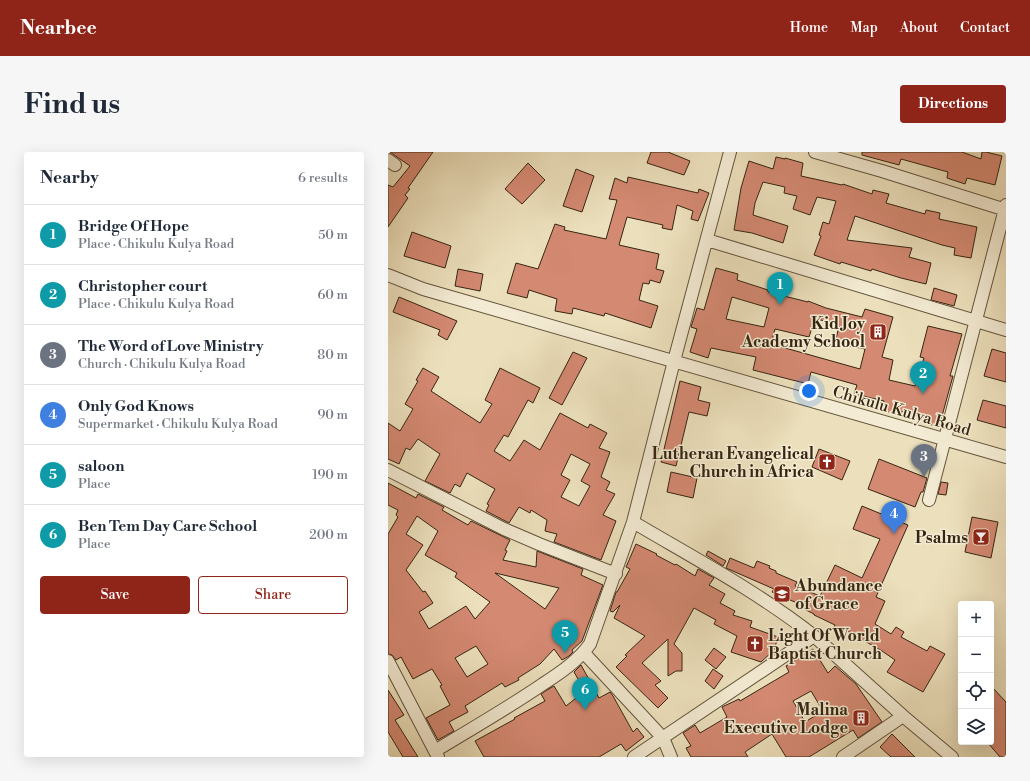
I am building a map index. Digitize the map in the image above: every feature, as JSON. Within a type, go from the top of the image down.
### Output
[{"type":"street","points":[[388,661],[437,754],[515,703],[584,653],[590,644],[616,574],[633,522],[730,152]]},
{"type":"street","points":[[815,152],[1006,208],[929,500]]},
{"type":"street","points":[[707,240],[1006,330]]},
{"type":"street","name":"Chikulu Kulya Road","points":[[388,275],[423,289],[1006,457]]},
{"type":"street","points":[[388,470],[504,529],[616,574]]},
{"type":"street","points":[[633,522],[776,608],[814,636],[903,716],[952,757]]},
{"type":"street","points":[[634,757],[814,636]]},
{"type":"street","points":[[584,653],[662,738],[671,757]]},
{"type":"street","points":[[843,757],[903,716]]},
{"type":"building","points":[[390,152],[433,152],[408,188],[410,189],[405,195],[408,198],[388,227],[388,185],[393,187],[410,166]]},
{"type":"building","points":[[651,152],[668,152],[690,161],[684,175],[647,163]]},
{"type":"building","points":[[862,152],[962,152],[981,159],[982,152],[1002,156],[995,185],[967,178],[965,184],[947,178],[948,172],[901,159],[899,165],[862,155]]},
{"type":"building","points":[[776,157],[803,163],[801,176],[843,184],[872,194],[873,190],[889,194],[886,203],[925,214],[926,210],[940,213],[939,219],[977,227],[971,258],[954,255],[955,248],[855,216],[847,240],[912,248],[909,257],[931,263],[926,284],[872,269],[871,271],[841,262],[840,264],[814,255],[821,236],[819,235],[823,222],[829,224],[836,201],[817,197],[810,215],[793,209],[797,196],[784,193],[785,187],[763,182],[755,203],[753,215],[788,226],[783,243],[752,233],[734,230],[741,188],[749,161],[773,169]]},
{"type":"building","points":[[528,163],[545,180],[522,204],[505,189]]},
{"type":"building","points":[[576,169],[594,176],[582,212],[563,206]]},
{"type":"building","points":[[628,177],[698,193],[699,189],[709,193],[698,221],[691,219],[693,211],[677,205],[672,230],[662,228],[663,225],[627,217],[619,245],[659,254],[656,269],[664,271],[660,283],[650,280],[649,284],[643,283],[639,300],[658,306],[651,328],[605,313],[604,316],[573,308],[572,314],[555,311],[557,299],[529,290],[527,298],[507,293],[516,263],[538,269],[555,224],[565,227],[564,230],[606,239],[617,200],[609,199],[615,178],[627,183]]},
{"type":"building","points":[[412,232],[451,246],[445,268],[404,256]]},
{"type":"building","points":[[716,268],[738,274],[737,280],[768,290],[768,292],[808,301],[826,308],[862,317],[865,309],[893,317],[882,357],[893,360],[889,380],[915,386],[924,358],[920,357],[928,326],[962,334],[950,376],[953,376],[939,427],[929,424],[930,419],[902,411],[901,415],[881,410],[884,401],[854,394],[857,385],[811,372],[808,384],[753,370],[756,357],[711,348],[708,358],[690,352],[697,329],[691,327],[697,308],[704,310]],"holes":[[[732,297],[769,308],[764,327],[726,319]],[[815,318],[839,326],[835,343],[865,349],[860,369],[771,344],[775,329],[809,337]]]},
{"type":"building","points":[[458,269],[483,274],[480,291],[455,286]]},
{"type":"building","points":[[934,288],[957,295],[954,306],[931,300]]},
{"type":"building","points":[[399,297],[457,321],[447,340],[438,335],[440,330],[393,312]]},
{"type":"building","points":[[992,349],[1006,353],[1006,382],[984,376]]},
{"type":"building","points":[[573,352],[587,358],[562,405],[549,398]]},
{"type":"building","points":[[423,368],[439,377],[431,391],[480,423],[492,404],[485,400],[500,368],[540,388],[533,403],[528,400],[508,437],[504,435],[494,451],[510,461],[524,440],[540,450],[560,413],[588,428],[590,424],[607,433],[599,448],[610,452],[601,477],[610,482],[606,490],[615,494],[603,515],[616,521],[601,560],[554,542],[557,534],[545,531],[547,520],[531,510],[530,513],[519,507],[509,523],[486,511],[489,505],[487,504],[495,489],[467,473],[460,487],[455,484],[450,493],[425,481],[440,454],[418,439],[410,450],[406,448],[399,464],[388,459],[388,423],[400,431],[413,409],[405,404],[418,381],[416,380]],"holes":[[[571,454],[590,464],[581,481],[590,486],[579,506],[561,497],[570,480],[561,475]]]},
{"type":"building","points":[[680,381],[701,387],[698,400],[710,403],[707,416],[689,412],[676,466],[661,462]]},
{"type":"building","points":[[983,400],[1006,406],[1006,428],[977,420]]},
{"type":"building","points":[[819,449],[850,461],[842,480],[812,467]]},
{"type":"building","points":[[879,459],[927,478],[923,492],[921,492],[915,507],[868,489]]},
{"type":"building","points":[[671,472],[697,478],[693,498],[667,492]]},
{"type":"building","points":[[941,482],[948,483],[946,495],[938,494]]},
{"type":"building","points":[[388,483],[416,498],[418,494],[444,507],[442,510],[468,525],[471,521],[510,540],[505,550],[507,551],[503,560],[536,567],[537,551],[583,569],[581,575],[603,585],[582,641],[572,650],[573,652],[569,656],[562,660],[554,649],[540,664],[518,678],[519,680],[505,687],[502,683],[465,706],[468,712],[449,722],[454,731],[438,740],[426,718],[450,705],[440,686],[442,685],[432,669],[413,679],[401,657],[396,660],[392,655],[388,654],[388,534],[398,517],[396,515],[398,510],[388,505]],"holes":[[[417,516],[438,531],[425,555],[457,573],[455,577],[490,602],[475,619],[466,606],[429,629],[419,612],[433,603],[425,591],[423,592],[406,570],[423,545],[406,534]],[[495,573],[559,588],[545,609]],[[476,646],[488,664],[467,677],[455,658]]]},
{"type":"building","points":[[862,506],[908,525],[876,597],[885,601],[875,624],[891,634],[896,627],[904,632],[901,637],[927,651],[930,646],[945,654],[923,692],[887,672],[895,660],[882,651],[844,629],[841,635],[833,630],[835,625],[796,605],[797,603],[772,592],[774,589],[726,568],[730,558],[754,568],[757,561],[770,566],[769,568],[776,571],[776,573],[797,582],[795,586],[820,596],[835,565],[862,578],[880,539],[853,529]]},
{"type":"building","name":"Psalms","points":[[972,517],[998,522],[991,558],[965,552]]},
{"type":"building","points":[[636,544],[675,565],[676,564],[695,576],[698,569],[714,578],[709,585],[725,594],[720,603],[735,611],[733,615],[752,621],[750,627],[778,637],[774,650],[761,662],[731,652],[737,636],[714,624],[716,620],[694,608],[674,644],[682,653],[682,671],[676,671],[668,676],[668,639],[642,663],[661,681],[655,685],[668,698],[658,708],[616,667],[627,656],[625,655],[645,636],[614,618],[620,605],[613,612],[610,611],[616,592],[630,569],[626,567]]},
{"type":"building","points":[[708,551],[726,561],[723,566],[706,555]]},
{"type":"building","points":[[714,648],[726,657],[716,669],[705,660]]},
{"type":"building","points":[[813,649],[828,673],[835,666],[856,684],[882,722],[858,738],[853,730],[809,757],[786,757],[772,734],[745,752],[748,757],[691,757],[686,748],[691,746],[683,733],[695,725],[700,733],[727,717],[722,707],[739,699],[740,701],[789,672],[786,666]],"holes":[[[811,691],[823,711],[805,722],[793,701]]]},
{"type":"building","points":[[581,665],[592,685],[595,682],[593,687],[599,698],[610,692],[633,732],[637,728],[644,737],[626,751],[621,744],[599,757],[484,757],[475,741],[545,701],[541,694],[547,690],[554,686],[566,706],[585,691],[574,672]]},
{"type":"building","points":[[713,669],[723,676],[714,689],[705,681]]},
{"type":"building","points":[[994,689],[1006,702],[1006,757],[1000,757],[990,745],[994,745]]},
{"type":"building","points":[[388,690],[404,715],[395,720],[418,757],[403,757],[388,732]]},
{"type":"building","points":[[892,734],[915,757],[891,757],[880,747]]},
{"type":"place","name":"Bridge Of Hope","points":[[780,305]]},
{"type":"place","name":"Kid Joy Academy School","points":[[878,332]]},
{"type":"place","name":"Christopher court","points":[[923,394]]},
{"type":"place","name":"Lutheran Evangelical Church in Africa","points":[[827,462]]},
{"type":"place","name":"The Word of Love Ministry","points":[[924,477]]},
{"type":"place","name":"Only God Knows","points":[[894,534]]},
{"type":"place","name":"Psalms","points":[[981,537]]},
{"type":"place","name":"Abundance of Grace","points":[[782,594]]},
{"type":"place","name":"Light Of World Baptist Church","points":[[755,644]]},
{"type":"place","name":"saloon","points":[[565,653]]},
{"type":"place","name":"Ben Tem Day Care School","points":[[585,710]]},
{"type":"place","name":"Malina Executive Lodge","points":[[861,718]]}]
